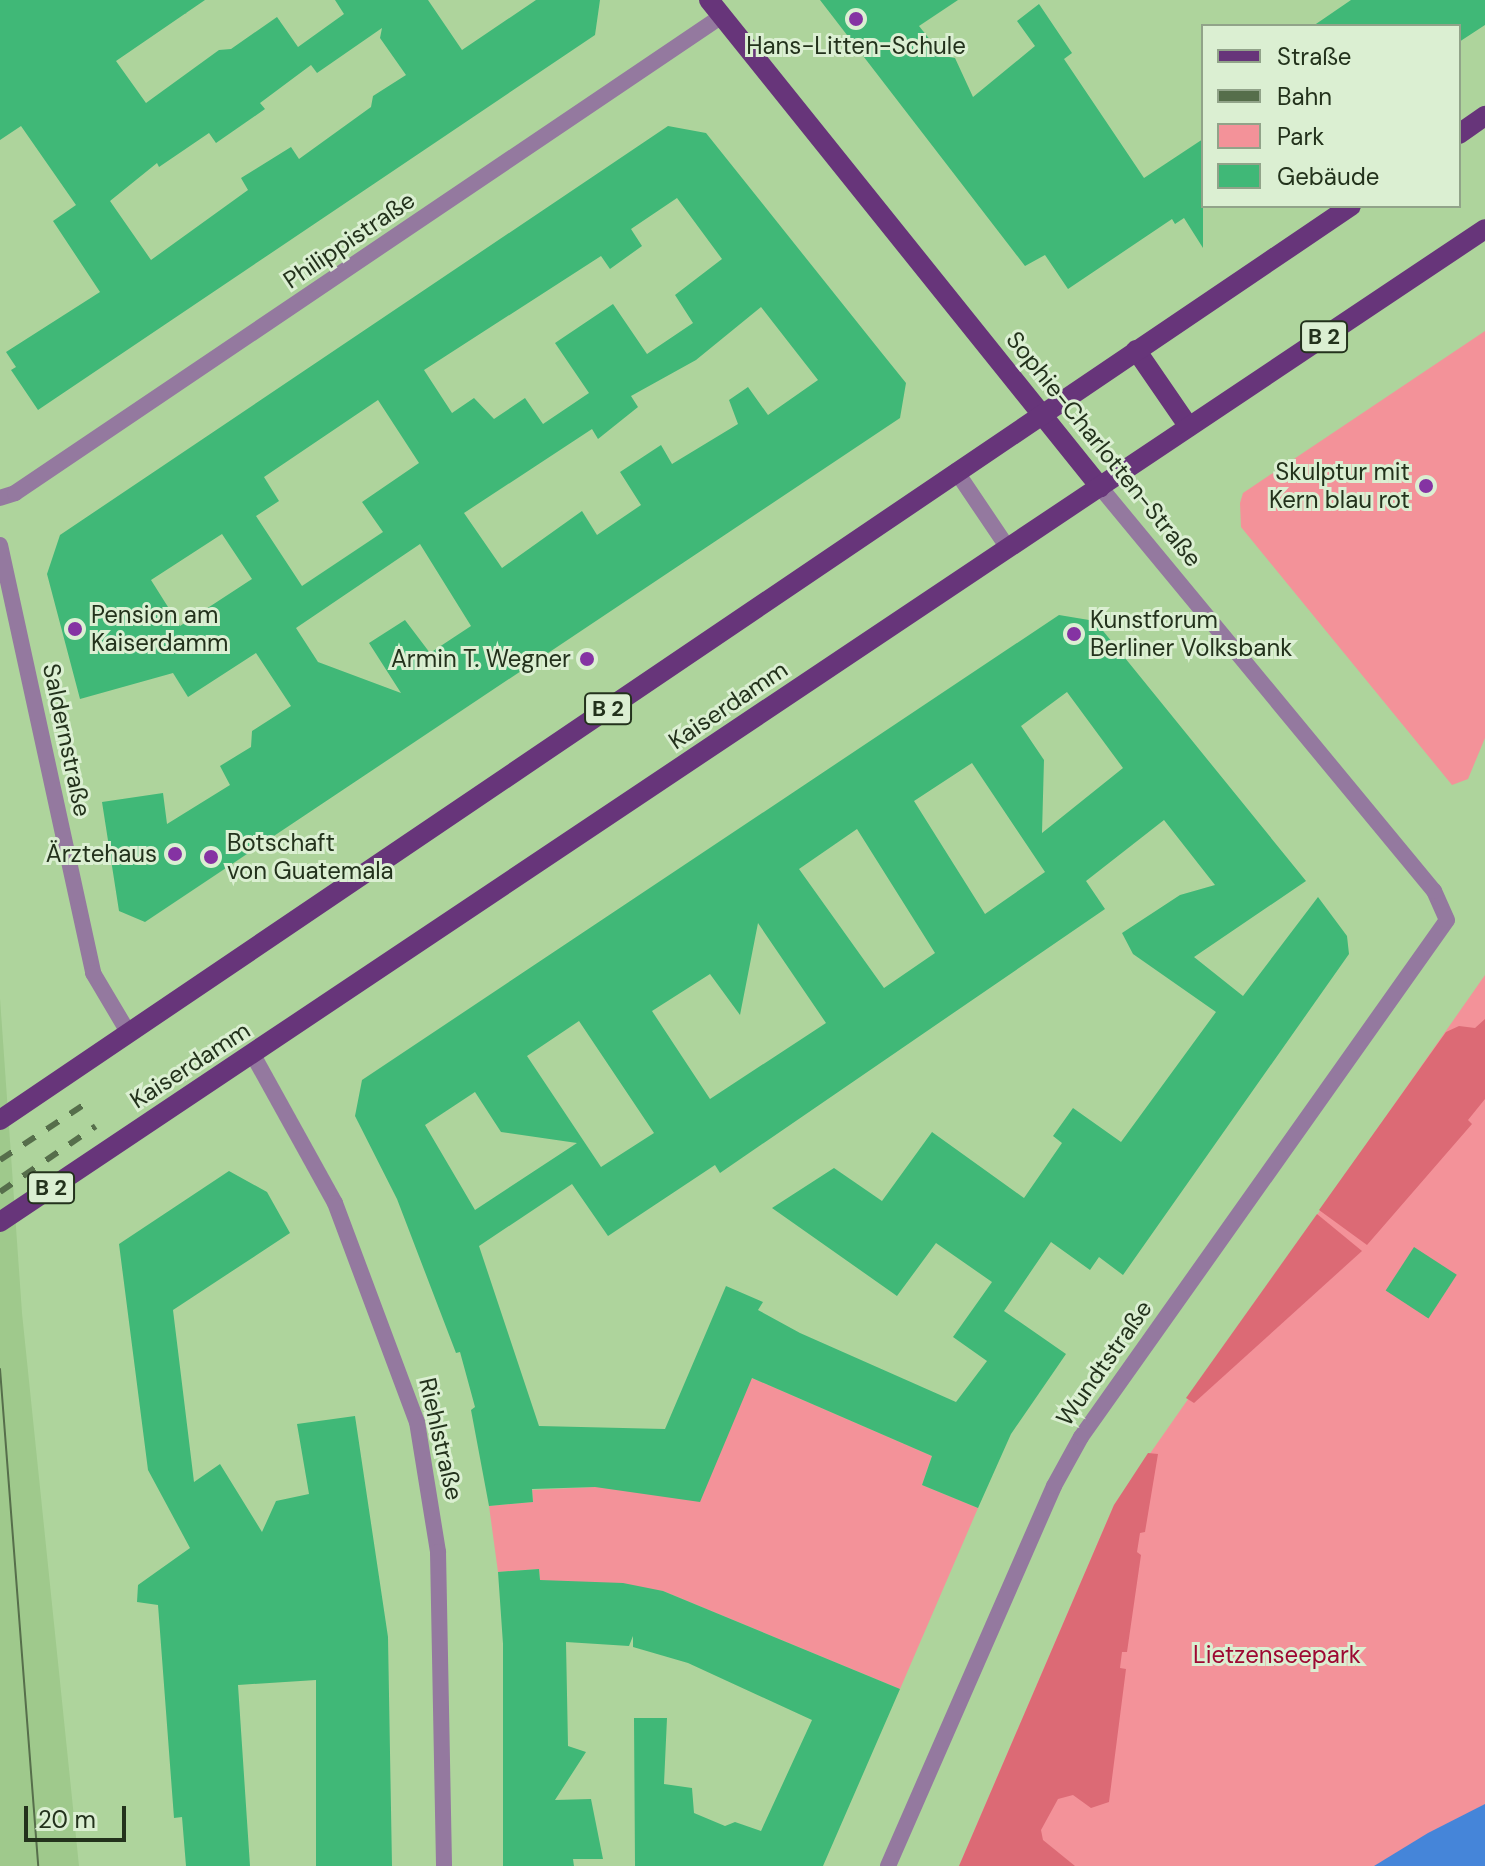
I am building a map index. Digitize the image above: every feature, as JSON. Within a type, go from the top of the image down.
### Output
[{"type":"main road","name":"Sophie-Charlotten-Straße","points":[[715,8],[1100,487]]},
{"type":"main road","points":[[1461,133],[1485,116]]},
{"type":"main road","name":"B 2","points":[[0,1120],[1348,208]]},
{"type":"main road","name":"Kaiserdamm","points":[[0,1222],[1485,229]]},
{"type":"main road","points":[[1136,350],[1189,427]]},
{"type":"street","name":"Philippistraße","points":[[0,498],[15,493],[715,8]]},
{"type":"street","points":[[956,471],[1008,548]]},
{"type":"street","name":"Sophie-Charlotten-Straße","points":[[1100,487],[1434,891],[1447,920],[1441,934]]},
{"type":"street","name":"Saldernstraße","points":[[0,545],[93,973],[128,1032]]},
{"type":"street","name":"Wundtstraße","points":[[888,1866],[1054,1486],[1081,1437],[1441,934]]},
{"type":"street","name":"Riehlstraße","points":[[253,1055],[335,1203],[417,1422],[438,1552],[444,1866]]},
{"type":"shaded area","points":[[0,998],[22,1313],[79,1866],[0,1866]]},
{"type":"shaded area","points":[[1485,1019],[1485,1099],[1468,1120],[1472,1124],[1367,1245],[1319,1210],[1446,1032],[1459,1026],[1475,1028]]},
{"type":"shaded area","points":[[1317,1214],[1362,1251],[1194,1403],[1186,1398]]},
{"type":"shaded area","points":[[1148,1453],[1158,1454],[1145,1532],[1140,1533],[1137,1552],[1141,1555],[1127,1652],[1122,1652],[1120,1668],[1126,1669],[1109,1802],[1091,1808],[1073,1795],[1058,1799],[1041,1830],[1043,1840],[1075,1866],[959,1866],[1114,1505]]},
{"type":"green space","points":[[1485,331],[1485,738],[1468,779],[1452,785],[1241,527],[1240,503],[1243,493]]},
{"type":"green space","name":"Lietzenseepark","points":[[1485,975],[1485,1866],[959,1866],[1114,1505]]},
{"type":"green space","points":[[752,1378],[932,1456],[922,1485],[978,1508],[900,1689],[663,1591],[540,1580],[539,1569],[498,1572],[489,1506],[533,1502],[532,1490],[595,1487]]},
{"type":"water","points":[[1485,1804],[1485,1866],[1374,1866],[1428,1833]]},
{"type":"building","points":[[0,0],[205,0],[116,61],[146,103],[219,50],[231,49],[277,17],[298,47],[344,14],[335,0],[428,0],[462,50],[536,0],[600,0],[595,35],[38,410],[11,370],[16,367],[6,352],[100,292],[53,221],[76,205],[21,126],[0,140]],"holes":[[[382,28],[380,38],[406,75],[373,96],[371,107],[299,159],[291,147],[241,178],[248,190],[151,260],[110,201],[157,163],[159,167],[209,133],[216,143],[265,109],[260,103],[311,65],[317,73]]]},
{"type":"building","points":[[820,0],[958,0],[919,26],[943,56],[955,58],[973,97],[1035,46],[1017,21],[1039,4],[1072,53],[1064,59],[1144,178],[1201,140],[1203,248],[1184,218],[1175,224],[1172,219],[1068,289],[1045,255],[1025,266]]},
{"type":"building","points":[[1351,0],[1485,0],[1485,25],[1461,41],[1461,24],[1316,24]]},
{"type":"building","points":[[668,126],[706,133],[906,383],[900,418],[145,922],[119,911],[102,802],[163,793],[167,824],[230,785],[220,766],[251,747],[252,731],[291,706],[256,653],[188,697],[173,673],[80,699],[47,574],[60,535]],"holes":[[[677,198],[722,259],[675,295],[693,323],[647,354],[613,304],[555,343],[589,393],[543,424],[525,398],[494,419],[474,398],[452,413],[424,370],[601,256],[610,269],[642,246],[631,229]],[[761,307],[818,380],[768,415],[748,387],[729,400],[738,424],[672,464],[661,445],[620,472],[641,505],[597,535],[582,511],[502,568],[464,513],[592,429],[598,439],[638,407],[631,396],[696,360]],[[378,400],[419,463],[362,502],[383,532],[302,586],[256,516],[279,501],[264,477]],[[222,534],[252,579],[180,626],[151,580]],[[420,544],[471,626],[430,653],[405,620],[369,643],[401,693],[318,662],[296,628]]]},
{"type":"building","points":[[1059,615],[1095,621],[1306,881],[1194,957],[1243,996],[1318,897],[1347,936],[1349,954],[1123,1275],[1099,1257],[1090,1270],[1051,1242],[1004,1311],[1066,1354],[1011,1434],[978,1508],[922,1485],[932,1456],[752,1378],[700,1502],[595,1487],[532,1489],[533,1502],[489,1506],[471,1410],[475,1407],[460,1352],[456,1353],[397,1199],[355,1116],[362,1080]],"holes":[[[1067,692],[1123,768],[1042,833],[1044,760],[1021,726]],[[972,763],[1045,872],[985,914],[914,801]],[[1164,820],[1215,885],[1180,895],[1122,933],[1133,954],[1216,1012],[1121,1142],[1073,1108],[1053,1136],[1062,1143],[1024,1198],[932,1132],[882,1201],[834,1168],[772,1208],[897,1296],[936,1243],[992,1282],[953,1337],[987,1361],[956,1402],[800,1333],[758,1310],[763,1302],[726,1286],[665,1429],[539,1426],[479,1246],[572,1184],[608,1236],[715,1165],[720,1173],[1105,909],[1086,881]],[[857,829],[935,953],[884,988],[799,869]],[[758,923],[826,1023],[710,1099],[652,1011],[710,974],[740,1015]],[[579,1021],[654,1133],[601,1167],[527,1056]],[[475,1092],[501,1132],[577,1143],[475,1210],[425,1125]]]},
{"type":"building","points":[[229,1171],[267,1192],[290,1233],[173,1310],[194,1482],[220,1464],[262,1532],[276,1501],[309,1494],[297,1424],[355,1416],[388,1637],[392,1866],[316,1866],[316,1680],[238,1685],[250,1866],[186,1866],[182,1817],[174,1818],[158,1605],[137,1602],[138,1585],[190,1548],[148,1470],[119,1244]]},
{"type":"building","points":[[1414,1247],[1457,1275],[1428,1318],[1386,1291]]},
{"type":"building","points":[[539,1569],[540,1580],[623,1583],[663,1591],[900,1689],[823,1866],[635,1866],[634,1718],[667,1718],[664,1784],[692,1788],[694,1813],[725,1826],[735,1822],[761,1831],[812,1720],[688,1663],[633,1647],[633,1636],[629,1646],[566,1642],[568,1746],[586,1752],[555,1800],[591,1799],[603,1859],[573,1859],[574,1866],[503,1866],[503,1644],[498,1572]]},
{"type":"tram line","points":[[0,1369],[38,1866]]},
{"type":"railway","points":[[0,1160],[91,1100]]},
{"type":"railway","points":[[0,1192],[96,1126]]},
{"type":"place","name":"Hans-Litten-Schule","points":[[856,19]]},
{"type":"place","name":"Skulptur mit Kern blau rot","points":[[1426,486]]},
{"type":"place","name":"Pension am Kaiserdamm","points":[[75,629]]},
{"type":"place","name":"Kunstforum Berliner Volksbank","points":[[1074,634]]},
{"type":"place","name":"Armin T. Wegner","points":[[587,659]]},
{"type":"place","name":"Ärztehaus","points":[[175,854]]},
{"type":"place","name":"Botschaft von Guatemala","points":[[211,857]]}]
